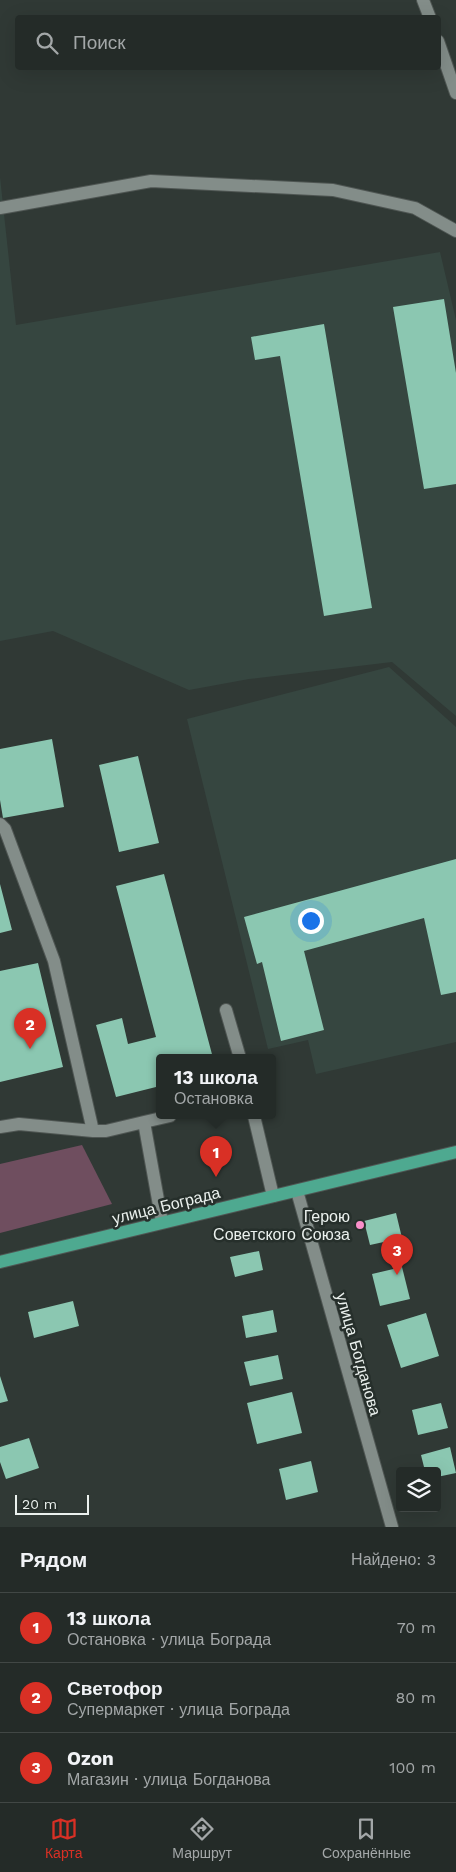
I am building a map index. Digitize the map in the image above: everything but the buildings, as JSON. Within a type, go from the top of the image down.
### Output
[{"type":"main road","name":"улица Бограда","points":[[0,1262],[456,1152]]},
{"type":"street","points":[[423,0],[429,15]]},
{"type":"street","points":[[441,50],[456,93]]},
{"type":"street","points":[[0,208],[151,181],[333,190],[415,208],[456,231]]},
{"type":"street","points":[[0,824],[5,830],[54,961],[93,1131]]},
{"type":"street","points":[[226,1010],[239,1054]]},
{"type":"street","points":[[0,1127],[19,1124],[106,1132],[157,1119]]},
{"type":"street","points":[[255,1119],[273,1196]]},
{"type":"street","points":[[144,1122],[162,1222]]},
{"type":"street","name":"улица Богданова","points":[[297,1191],[392,1527]]},
{"type":"shaded area","points":[[0,177],[16,325],[440,252],[456,320],[456,716],[392,662],[249,679],[189,690],[53,631],[0,641]]},
{"type":"shaded area","points":[[389,667],[456,727],[456,1042],[316,1074],[308,1040],[268,1049],[187,719]]},
{"type":"shaded area","points":[[82,1145],[112,1204],[0,1233],[0,1164]]},
{"type":"place","name":"Светофор","points":[[30,1049]]},
{"type":"place","name":"13 школа","points":[[216,1177]]},
{"type":"place","name":"Герою Советского Союза","points":[[360,1225]]},
{"type":"place","name":"Ozon","points":[[397,1275]]}]
